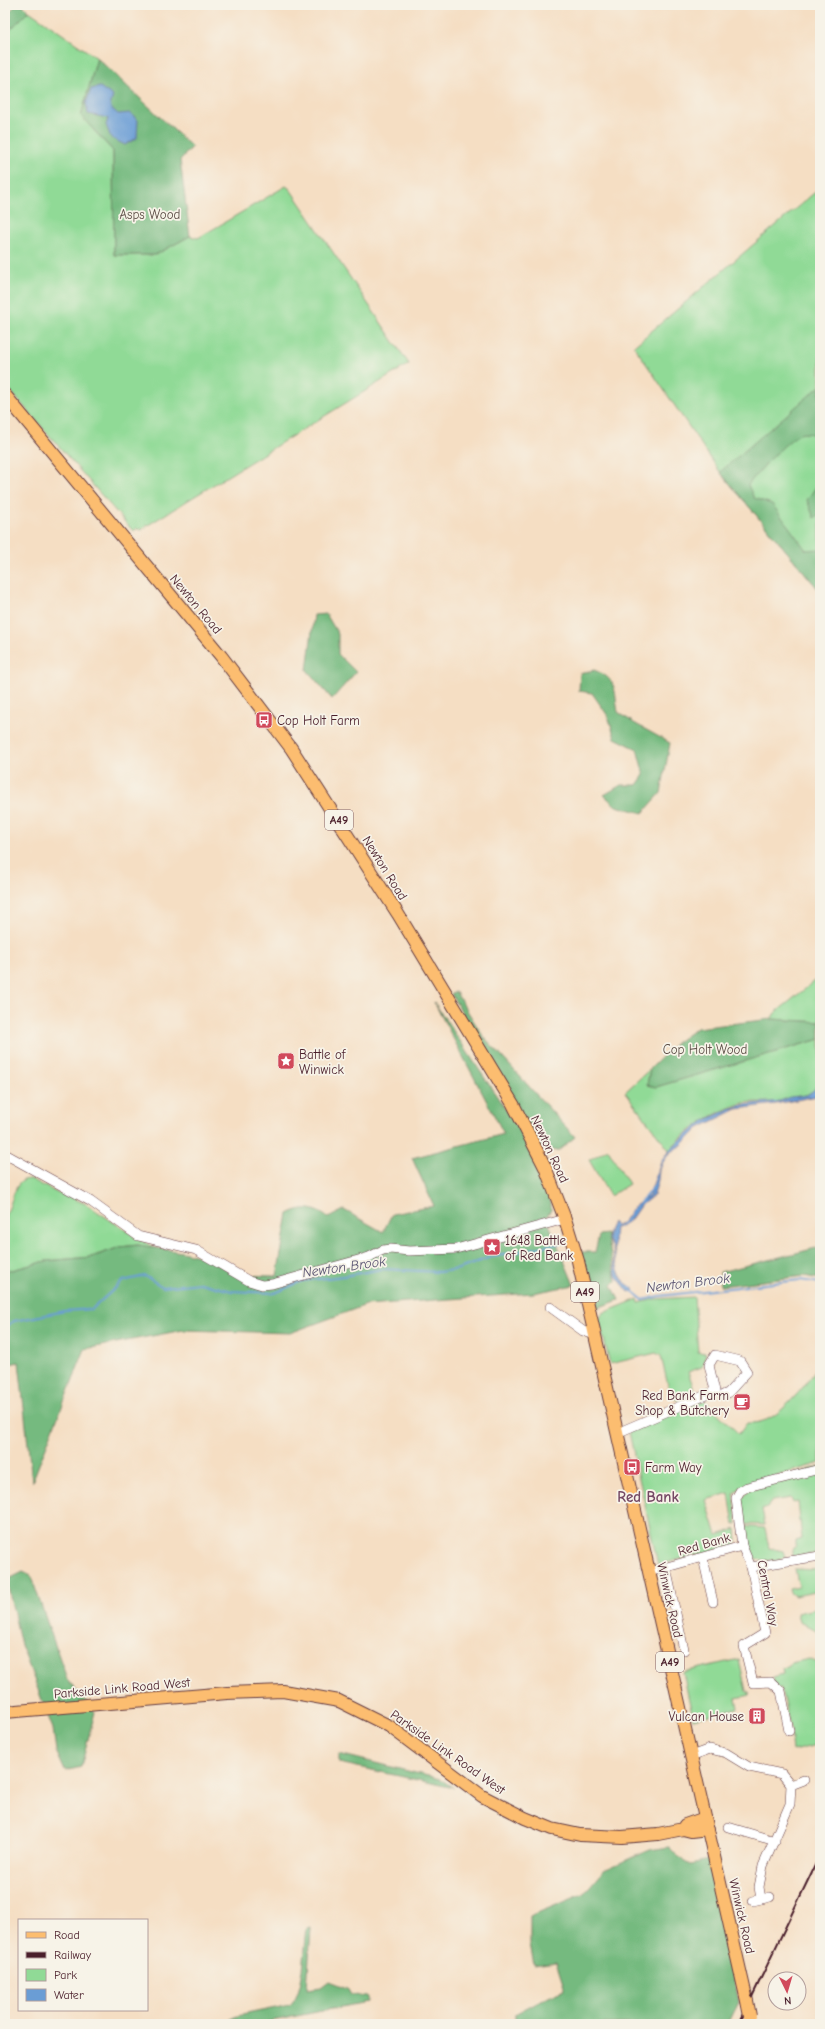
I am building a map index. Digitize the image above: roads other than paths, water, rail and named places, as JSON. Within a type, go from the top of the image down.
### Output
[{"type":"main road","name":"Newton Road","points":[[5,395],[221,656],[291,748],[398,914],[513,1104],[545,1167],[566,1219],[578,1261]]},
{"type":"main road","name":"Winwick Road","points":[[578,1261],[751,2020]]},
{"type":"main road","name":"Parkside Link Road West","points":[[5,1712],[227,1693],[283,1691],[339,1701],[389,1726],[482,1796],[525,1818],[552,1829],[580,1835],[622,1837],[658,1834],[683,1829],[685,1825],[706,1823]]},
{"type":"street","points":[[5,1154],[90,1201],[138,1236],[196,1250],[250,1281],[262,1285],[272,1284],[369,1257],[383,1250],[409,1251],[456,1249],[566,1219]]},
{"type":"street","points":[[550,1307],[583,1332],[595,1335]]},
{"type":"street","points":[[617,1433],[715,1391],[709,1365],[715,1355],[740,1361],[747,1372],[728,1393],[724,1395]]},
{"type":"street","points":[[742,1546],[736,1498],[747,1487],[820,1469]]},
{"type":"street","name":"Red Bank","points":[[649,1572],[742,1546]]},
{"type":"street","name":"Central Way","points":[[742,1546],[751,1567],[764,1633],[744,1646],[753,1683],[771,1682],[781,1691],[789,1731]]},
{"type":"street","points":[[751,1567],[820,1556]]},
{"type":"street","points":[[703,1558],[713,1602]]},
{"type":"street","points":[[666,1568],[684,1650]]},
{"type":"street","points":[[691,1756],[710,1749],[726,1753],[749,1767],[782,1774],[791,1785],[790,1804],[774,1841],[767,1853],[760,1878],[759,1887],[762,1899]]},
{"type":"street","points":[[791,1785],[804,1780]]},
{"type":"street","points":[[728,1827],[774,1841]]},
{"type":"water","points":[[100,87],[113,96],[110,107],[118,114],[130,113],[138,120],[137,138],[125,145],[111,138],[106,125],[108,118],[88,114],[86,103],[91,89]]},
{"type":"water","points":[[820,1079],[820,1092],[817,1096],[737,1109],[699,1128],[683,1144],[669,1153],[659,1170],[654,1195],[640,1206],[631,1219],[622,1226],[615,1228],[614,1248],[616,1262],[623,1280],[634,1290],[629,1292],[616,1276],[613,1248],[608,1239],[609,1231],[613,1222],[616,1226],[623,1222],[635,1206],[649,1196],[661,1161],[671,1148],[704,1121],[729,1109],[743,1105],[780,1101],[791,1097],[807,1095],[815,1089]]},
{"type":"waterway","name":"Newton Brook","points":[[640,1203],[655,1185]]},
{"type":"waterway","name":"Newton Brook","points":[[5,1327],[14,1321],[65,1311],[92,1309],[123,1281],[145,1276],[163,1287],[200,1283],[232,1291],[275,1293],[302,1281],[344,1276],[382,1269],[439,1272],[459,1269],[488,1258],[565,1242]]},
{"type":"waterway","name":"Newton Brook","points":[[631,1290],[643,1300],[660,1296],[800,1280],[820,1283]]},
{"type":"railway","points":[[739,2024],[820,1855]]},
{"type":"place","name":"Cop Holt Farm","points":[[264,720]]},
{"type":"place","name":"Battle of Winwick","points":[[286,1061]]},
{"type":"place","name":"1648 Battle of Red Bank","points":[[492,1247]]},
{"type":"place","name":"Red Bank Farm Shop & Butchery","points":[[742,1402]]},
{"type":"place","name":"Farm Way","points":[[632,1467]]},
{"type":"place","name":"Vulcan House","points":[[757,1716]]},
{"type":"district","name":"Red Bank","points":[[648,1497]]},
{"type":"park label","name":"Asps Wood","points":[[150,214]]},
{"type":"park label","name":"Cop Holt Wood","points":[[705,1049]]}]
